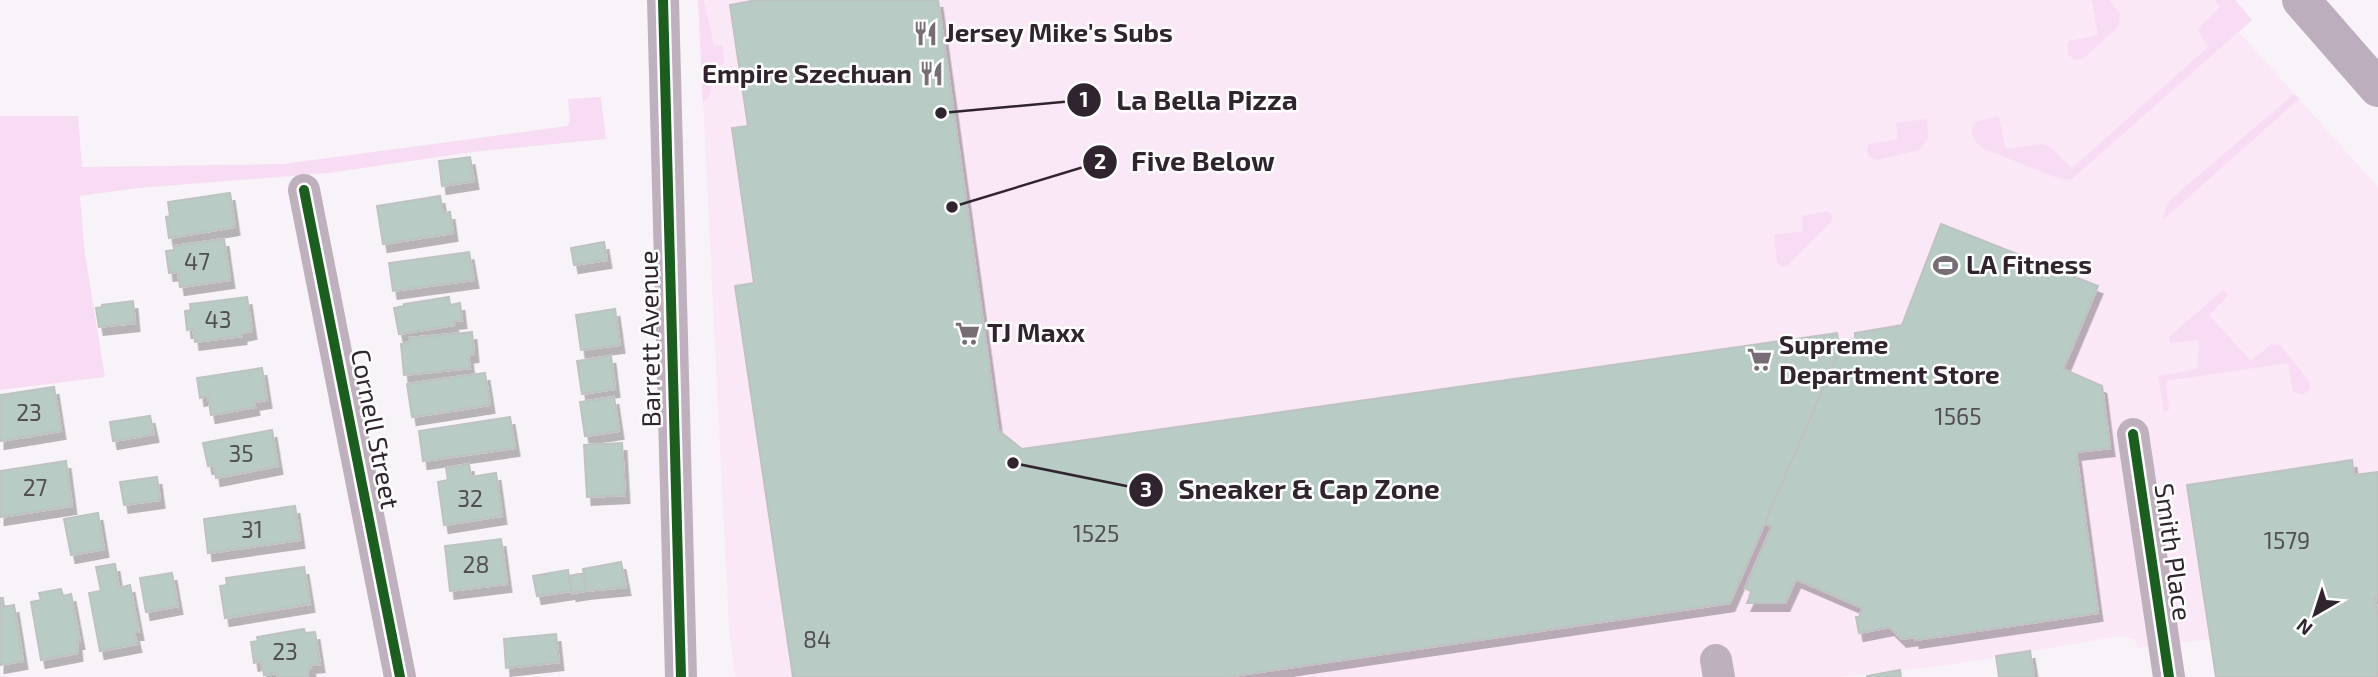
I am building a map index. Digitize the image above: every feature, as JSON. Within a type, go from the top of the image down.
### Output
[{"type":"main road","points":[[2301,0],[2378,88]]},
{"type":"street","name":"Barrett Avenue","points":[[663,0],[681,677]]},
{"type":"street","name":"Cornell Street","points":[[304,190],[400,677]]},
{"type":"street","name":"Smith Place","points":[[2133,434],[2169,677]]},
{"type":"shaded area","points":[[698,0],[2235,0],[2252,20],[2239,32],[2378,187],[2378,472],[2354,475],[2351,460],[2187,485],[2210,639],[2189,642],[2138,648],[2134,639],[2121,636],[1949,665],[1838,677],[735,677],[729,629]]},
{"type":"shaded area","points":[[698,0],[704,0],[714,46],[723,45],[724,63],[718,67],[709,97],[703,102]]},
{"type":"shaded area","points":[[2092,0],[2109,0],[2120,13],[2119,26],[2083,59],[2075,60],[2068,55],[2069,41],[2098,35]]},
{"type":"shaded area","points":[[2215,0],[2235,0],[2252,20],[2072,179],[2060,179],[1982,148],[1974,139],[1972,129],[1975,122],[1999,116],[2005,149],[2042,144],[2049,146],[2072,168],[2208,47],[2198,31],[2220,7]]},
{"type":"shaded area","points":[[2294,94],[2299,99],[2163,220],[2167,204],[2172,198]]},
{"type":"shaded area","points":[[601,97],[606,139],[472,152],[329,173],[138,188],[80,196],[85,254],[105,377],[0,390],[0,116],[78,116],[82,167],[283,164],[567,126],[570,121],[568,99]]},
{"type":"shaded area","points":[[1925,119],[1928,138],[1920,150],[1877,160],[1868,156],[1869,144],[1898,139],[1896,123]]},
{"type":"shaded area","points":[[1829,211],[1833,218],[1830,223],[1787,266],[1782,267],[1777,263],[1774,235],[1803,231],[1802,216]]},
{"type":"shaded area","points":[[2223,290],[2228,296],[2209,315],[2251,361],[2271,344],[2280,345],[2309,381],[2310,389],[2303,395],[2293,392],[2288,363],[2166,381],[2169,410],[2164,412],[2158,376],[2197,369],[2199,340],[2172,343],[2169,341],[2170,336]]},
{"type":"building","points":[[757,0],[938,0],[998,430],[1022,449],[1837,333],[1840,349],[1730,603],[1226,677],[793,677],[735,286],[754,283],[732,128],[748,126],[730,5]]},
{"type":"building","points":[[470,157],[474,181],[442,186],[439,161]]},
{"type":"building","points":[[230,193],[235,227],[169,238],[166,217],[170,216],[168,202]]},
{"type":"building","points":[[440,196],[443,213],[450,212],[453,233],[383,244],[377,206]]},
{"type":"building","points":[[1941,224],[2098,286],[2063,369],[2102,386],[2110,448],[2076,452],[2098,613],[1915,640],[1915,637],[1902,639],[1890,627],[1859,633],[1856,617],[1859,617],[1863,608],[1796,579],[1785,603],[1747,603],[1752,592],[1745,588],[1772,527],[1765,523],[1840,349],[1839,342],[1855,339],[1855,333],[1902,325]]},
{"type":"building","points":[[224,239],[230,280],[180,287],[178,272],[169,273],[166,251],[174,250],[174,246]]},
{"type":"building","points":[[604,242],[607,260],[574,265],[571,248]]},
{"type":"building","points":[[469,252],[474,280],[393,291],[389,263]]},
{"type":"building","points":[[247,297],[252,331],[242,333],[242,336],[195,342],[193,329],[187,330],[185,311],[191,310],[190,304]]},
{"type":"building","points":[[449,297],[450,305],[460,303],[462,320],[453,321],[454,325],[399,334],[394,308]]},
{"type":"building","points":[[133,301],[135,323],[99,327],[96,308]]},
{"type":"building","points":[[615,309],[620,345],[581,350],[576,315]]},
{"type":"building","points":[[472,332],[474,354],[468,355],[470,368],[404,375],[401,344],[409,342],[409,338]]},
{"type":"building","points":[[611,356],[615,389],[582,394],[577,361]]},
{"type":"building","points":[[262,368],[267,400],[254,402],[255,407],[211,415],[208,396],[200,398],[197,378]]},
{"type":"building","points":[[485,373],[490,405],[412,417],[407,384]]},
{"type":"building","points":[[54,387],[61,431],[0,441],[0,395]]},
{"type":"building","points":[[614,397],[619,431],[585,436],[580,402]]},
{"type":"building","points":[[150,416],[154,434],[113,441],[110,422]]},
{"type":"building","points":[[510,417],[515,448],[423,461],[419,431]]},
{"type":"building","points":[[272,430],[278,466],[216,478],[214,465],[208,466],[203,443]]},
{"type":"building","points":[[622,443],[625,495],[587,497],[584,445]]},
{"type":"building","points":[[2352,460],[2354,475],[2378,472],[2378,597],[2375,597],[2378,617],[2378,677],[2216,677],[2187,485]]},
{"type":"building","points":[[66,461],[72,506],[0,517],[0,471]]},
{"type":"building","points":[[469,464],[471,477],[496,473],[502,516],[444,525],[438,482],[448,480],[446,468]]},
{"type":"building","points":[[157,477],[160,500],[124,505],[120,482]]},
{"type":"building","points":[[295,506],[300,540],[208,553],[204,519]]},
{"type":"building","points":[[98,513],[104,549],[71,555],[64,519]]},
{"type":"building","points":[[501,539],[507,584],[450,591],[445,546]]},
{"type":"building","points":[[621,562],[626,587],[586,591],[583,569]]},
{"type":"building","points":[[115,564],[119,588],[130,585],[139,632],[134,632],[137,644],[100,651],[89,593],[101,591],[96,567]]},
{"type":"building","points":[[304,567],[310,604],[225,618],[220,586],[227,585],[226,578]]},
{"type":"building","points":[[568,570],[571,591],[537,596],[533,576]]},
{"type":"building","points":[[172,573],[178,606],[146,612],[140,578]]},
{"type":"building","points":[[584,573],[586,591],[572,593],[569,576]]},
{"type":"building","points":[[61,589],[63,596],[71,594],[80,641],[77,641],[78,653],[41,660],[31,602],[41,600],[39,593]]},
{"type":"building","points":[[0,598],[3,598],[4,607],[14,605],[23,661],[0,665]]},
{"type":"building","points":[[304,629],[305,633],[315,632],[320,664],[310,665],[311,668],[307,669],[308,677],[278,677],[277,673],[264,675],[261,661],[254,663],[251,642],[258,641],[257,637]]},
{"type":"building","points":[[556,634],[559,662],[506,668],[504,639]]},
{"type":"building","points":[[2030,651],[2034,677],[1999,677],[1996,656]]},
{"type":"building","points":[[1900,670],[1901,677],[1867,677],[1867,676]]},
{"type":"cycle path","points":[[663,0],[681,677]]},
{"type":"cycle path","points":[[304,190],[400,677]]},
{"type":"cycle path","points":[[2133,434],[2169,677]]},
{"type":"place","name":"Jersey Mike's Subs","points":[[925,33]]},
{"type":"place","name":"Empire Szechuan","points":[[932,74]]},
{"type":"place","name":"La Bella Pizza","points":[[941,113]]},
{"type":"place","name":"Five Below","points":[[952,207]]},
{"type":"place","name":"LA Fitness","points":[[1946,265]]},
{"type":"place","name":"TJ Maxx","points":[[967,333]]},
{"type":"place","name":"Supreme Department Store","points":[[1759,360]]},
{"type":"place","name":"Sneaker & Cap Zone","points":[[1013,463]]}]
